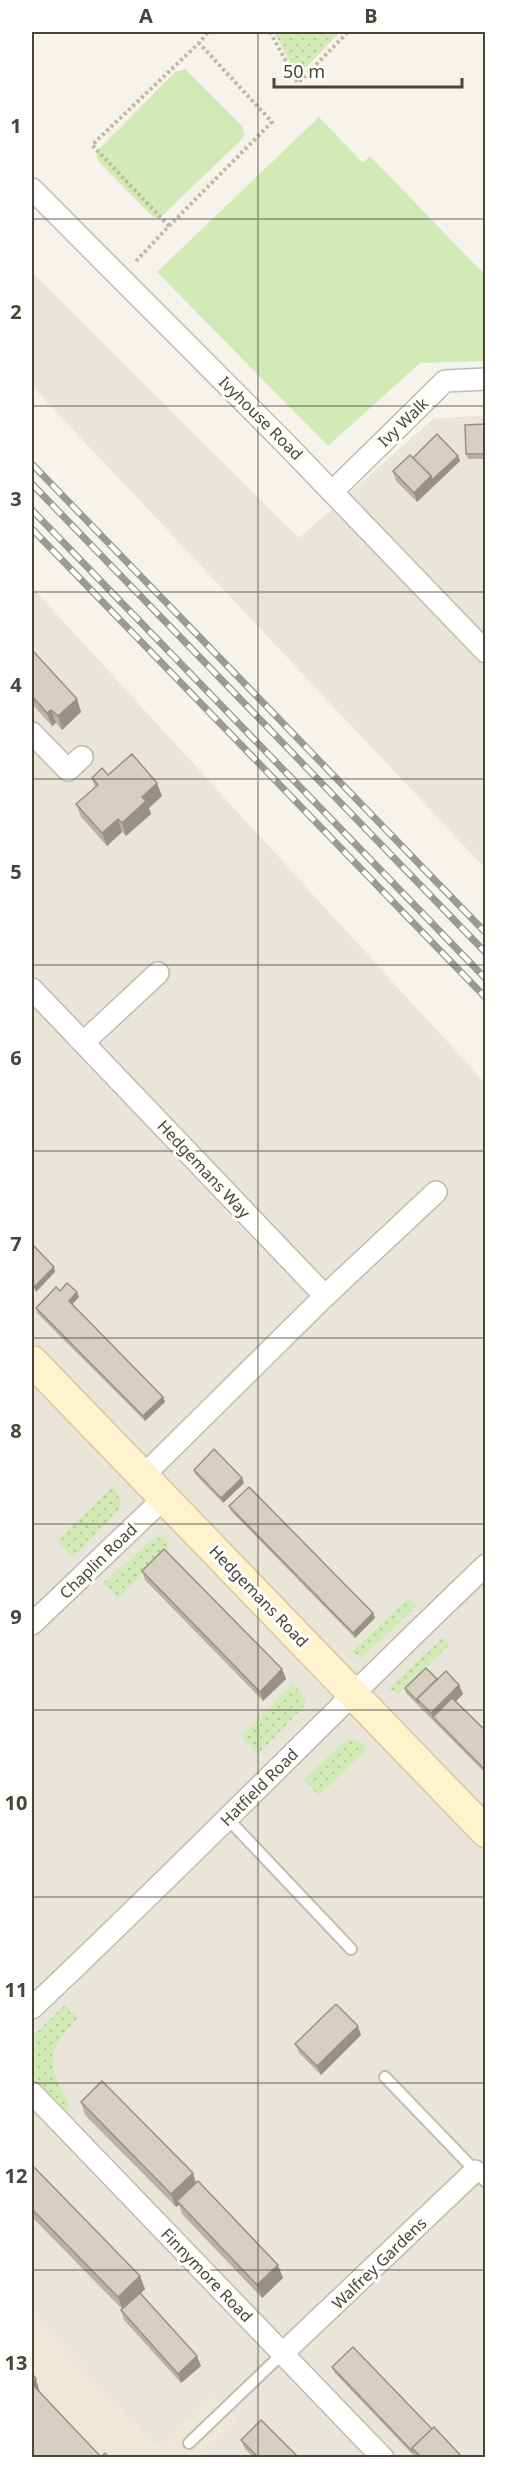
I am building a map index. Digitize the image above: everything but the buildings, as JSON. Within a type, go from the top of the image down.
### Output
[{"type":"street","name":"Ivyhouse Road","points":[[32,189],[96,256],[121,276],[486,652]]},
{"type":"street","name":"Ivy Walk","points":[[332,492],[445,381],[486,379]]},
{"type":"street","points":[[32,733],[68,770],[82,757]]},
{"type":"street","points":[[84,1042],[158,973]]},
{"type":"street","name":"Hedgemans Way","points":[[32,989],[325,1296]]},
{"type":"street","points":[[143,1476],[325,1296],[436,1192]]},
{"type":"street","name":"Hedgemans Road","points":[[32,1361],[486,1832]]},
{"type":"street","name":"Chaplin Road","points":[[32,1624],[164,1498]]},
{"type":"street","name":"Hatfield Road","points":[[32,2008],[352,1693],[486,1566]]},
{"type":"street","name":"Finnymore Road","points":[[32,2093],[383,2457]]},
{"type":"street","name":"Walfrey Gardens","points":[[282,2354],[480,2177]]},
{"type":"lane","points":[[227,1818],[351,1949]]},
{"type":"lane","points":[[385,2077],[480,2177]]},
{"type":"lane","points":[[189,2443],[282,2354]]},
{"type":"path","points":[[169,226],[92,145],[208,32]]},
{"type":"path","points":[[270,32],[298,83],[348,32]]},
{"type":"path","points":[[121,276],[272,123],[199,43]]},
{"type":"shaded area","points":[[32,272],[299,538],[433,419],[485,415],[485,868],[32,386]]},
{"type":"shaded area","points":[[32,587],[485,1083],[485,2457],[32,2457]]},
{"type":"shaded area","points":[[32,2314],[158,2447],[214,2397],[237,2420],[199,2457],[32,2457]]},
{"type":"green space","points":[[274,32],[340,32],[301,73],[295,72]]},
{"type":"green space","points":[[185,69],[242,126],[244,134],[242,139],[163,215],[159,218],[153,217],[98,161],[96,152],[175,72]]},
{"type":"green space","points":[[319,117],[363,163],[370,156],[486,276],[485,361],[420,363],[328,446],[157,272]]},
{"type":"green space","points":[[112,1487],[120,1496],[120,1509],[73,1558],[57,1540]]},
{"type":"green space","points":[[155,1537],[164,1538],[170,1547],[118,1598],[103,1583]]},
{"type":"green space","points":[[408,1598],[416,1606],[363,1657],[351,1653]]},
{"type":"green space","points":[[443,1637],[450,1644],[400,1693],[388,1689]]},
{"type":"green space","points":[[293,1683],[306,1701],[304,1706],[258,1755],[241,1736]]},
{"type":"green space","points":[[347,1739],[358,1740],[367,1749],[319,1796],[304,1779]]},
{"type":"green space","points":[[65,2005],[78,2018],[59,2041],[54,2051],[53,2069],[70,2106],[60,2117],[32,2089],[32,2037]]},
{"type":"railway","points":[[32,464],[486,933]]},
{"type":"railway","points":[[32,484],[486,953]]},
{"type":"railway","points":[[32,510],[486,979]]},
{"type":"railway","points":[[32,529],[486,998]]}]
